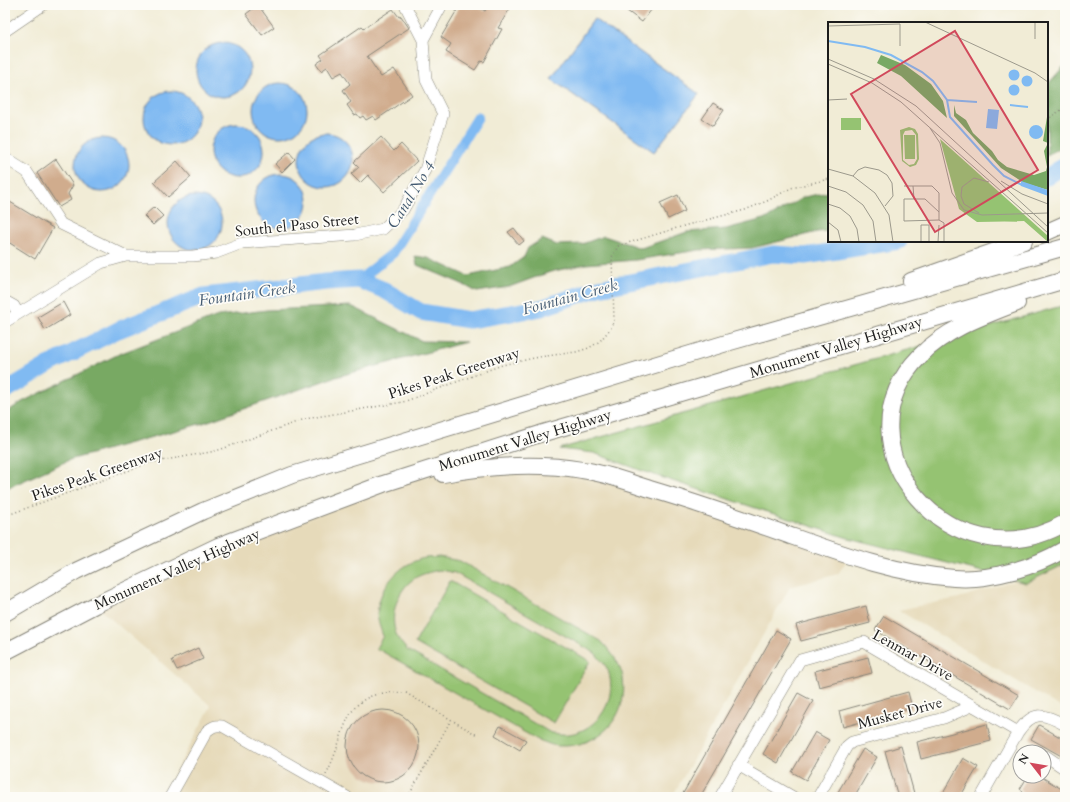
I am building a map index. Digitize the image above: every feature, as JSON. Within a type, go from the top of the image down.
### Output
[{"type":"highway","points":[[1048,232],[1065,224]]},
{"type":"highway","points":[[766,332],[1021,242]]},
{"type":"highway","name":"Monument Valley Highway","points":[[5,614],[83,568],[203,511],[292,475],[766,332],[1065,247]]},
{"type":"highway","name":"Monument Valley Highway","points":[[7,651],[95,605],[218,546],[383,484],[540,434],[1065,280]]},
{"type":"highway","points":[[1065,285],[957,328],[933,344],[921,355],[905,375],[896,394],[890,420],[891,438],[895,460],[905,482],[926,508],[953,527],[977,536],[1014,540],[1030,538],[1065,523]]},
{"type":"highway","points":[[383,484],[470,469],[529,466],[583,470],[707,507],[849,557],[905,571],[955,579],[998,575],[1047,560],[1065,549]]},
{"type":"street","points":[[5,31],[43,5]]},
{"type":"street","points":[[405,5],[423,40]]},
{"type":"street","points":[[423,40],[442,5]]},
{"type":"street","name":"South el Paso Street","points":[[5,322],[101,262],[126,256],[193,256],[216,253],[242,244],[355,235],[383,229],[403,210],[425,170],[443,114],[426,80],[423,40]]},
{"type":"street","points":[[5,158],[27,172],[61,224],[126,256]]},
{"type":"street","points":[[5,301],[14,306],[18,314]]},
{"type":"street","name":"Lenmar Drive","points":[[720,797],[800,660],[864,642],[1018,732]]},
{"type":"street","name":"Musket Drive","points":[[818,797],[847,746],[852,742],[944,718],[972,706]]},
{"type":"street","points":[[981,797],[1018,732],[1026,722],[1038,715],[1051,717],[1065,725]]},
{"type":"street","points":[[170,797],[207,731],[213,726],[218,725],[322,782],[346,797]]},
{"type":"street","points":[[1052,760],[1065,769]]},
{"type":"street","points":[[738,765],[792,797]]},
{"type":"path","points":[[1048,119],[1065,107]]},
{"type":"path","name":"Pikes Peak Greenway","points":[[5,516],[149,463],[216,450],[305,419],[403,402],[502,365],[539,357],[576,352],[589,348],[600,341],[611,328],[615,310],[612,257],[618,246],[745,210],[767,201],[790,188],[828,179]]},
{"type":"path","points":[[322,782],[332,763],[346,720],[351,711],[366,698],[385,693],[406,693],[477,735]]},
{"type":"path","points":[[408,797],[452,720]]},
{"type":"shaded area","points":[[470,469],[583,470],[849,557],[838,574],[790,587],[672,797],[604,797],[591,792],[580,793],[567,797],[162,797],[211,706],[95,605],[383,484]]},
{"type":"shaded area","points":[[1065,565],[1065,710],[898,610],[959,598]]},
{"type":"green space","points":[[1065,65],[1065,145],[1048,154],[1048,84]]},
{"type":"green space","points":[[828,192],[828,231],[817,232],[752,248],[699,250],[636,260],[586,264],[550,272],[509,287],[477,292],[460,283],[417,265],[415,256],[428,258],[468,276],[510,267],[524,257],[528,248],[542,239],[557,245],[582,244],[604,236],[641,248],[687,232],[726,229],[768,218],[804,197]]},
{"type":"green space","points":[[1065,305],[1065,564],[1026,583],[845,537],[651,474],[594,453],[559,449]]},
{"type":"green space","points":[[351,306],[422,341],[466,342],[332,378],[203,423],[69,460],[5,489],[5,413],[22,402],[119,354],[218,316],[267,310]]},
{"type":"green space","points":[[439,557],[460,561],[601,641],[618,663],[623,678],[624,692],[621,706],[616,718],[608,728],[598,736],[586,742],[559,746],[548,744],[538,740],[376,648],[383,636],[378,612],[379,600],[386,586],[397,573],[411,563],[423,558]],"holes":[[[440,570],[455,573],[595,653],[608,670],[610,681],[608,702],[604,711],[597,720],[580,731],[567,734],[551,733],[407,650],[398,638],[394,623],[395,607],[401,592],[411,581],[425,574]]]},
{"type":"green space","points":[[450,581],[590,661],[554,723],[415,643]]},
{"type":"water","points":[[594,19],[699,94],[654,152],[551,79]]},
{"type":"water","points":[[223,43],[233,45],[242,51],[248,60],[250,70],[248,80],[242,89],[233,95],[223,97],[213,95],[204,89],[198,80],[196,70],[198,60],[204,51],[213,45]]},
{"type":"water","points":[[280,83],[290,85],[299,91],[305,100],[307,110],[305,120],[299,129],[290,135],[280,137],[270,135],[261,129],[255,120],[253,110],[255,100],[261,91],[270,85]]},
{"type":"water","points":[[171,91],[181,93],[190,99],[196,108],[198,118],[196,128],[190,137],[181,143],[171,145],[161,143],[152,137],[146,128],[144,118],[146,108],[152,99],[161,93]]},
{"type":"water","points":[[237,124],[247,126],[256,132],[262,141],[264,151],[262,161],[256,170],[247,176],[237,178],[227,176],[218,170],[212,161],[210,151],[212,141],[218,132],[227,126]]},
{"type":"water","points":[[326,133],[336,135],[345,141],[351,150],[353,160],[351,170],[345,179],[336,185],[326,187],[316,185],[307,179],[301,170],[299,160],[301,150],[307,141],[316,135]]},
{"type":"water","points":[[102,138],[112,140],[121,146],[127,155],[129,165],[127,175],[121,184],[112,190],[102,192],[92,190],[83,184],[77,175],[75,165],[77,155],[83,146],[92,140]]},
{"type":"water","points":[[281,174],[291,176],[300,182],[306,191],[308,201],[306,211],[300,220],[291,226],[281,228],[271,226],[262,220],[256,211],[254,201],[256,191],[262,182],[271,176]]},
{"type":"water","points":[[195,196],[205,198],[214,204],[220,213],[222,223],[220,233],[214,242],[205,248],[195,250],[185,248],[176,242],[170,233],[168,223],[170,213],[176,204],[185,198]]},
{"type":"building","points":[[258,5],[274,27],[262,35],[246,14]]},
{"type":"building","points":[[460,5],[475,5],[485,11],[489,5],[512,5],[498,28],[502,29],[484,62],[481,61],[475,70],[446,52],[451,44],[441,37]]},
{"type":"building","points":[[619,5],[655,5],[642,22]]},
{"type":"building","points":[[393,9],[399,17],[401,16],[409,28],[367,56],[381,77],[394,69],[412,95],[376,120],[373,116],[366,120],[363,116],[360,118],[357,114],[354,115],[347,105],[351,102],[343,90],[350,84],[342,72],[333,77],[327,67],[321,71],[316,64],[323,59],[320,55],[362,26],[364,28]]},
{"type":"building","points":[[713,103],[724,110],[713,126],[702,119]]},
{"type":"building","points":[[381,137],[394,151],[401,144],[417,161],[384,192],[368,175],[360,183],[351,174],[359,167],[354,162]]},
{"type":"building","points":[[289,152],[295,159],[282,172],[275,164]]},
{"type":"building","points":[[56,159],[73,185],[68,194],[71,200],[59,207],[37,173]]},
{"type":"building","points":[[177,161],[191,177],[168,197],[154,182]]},
{"type":"building","points":[[678,195],[685,211],[668,219],[660,203]]},
{"type":"building","points":[[5,199],[53,228],[35,259],[5,240]]},
{"type":"building","points":[[154,207],[163,216],[153,225],[144,216]]},
{"type":"building","points":[[514,228],[524,241],[519,245],[508,232]]},
{"type":"building","points":[[63,302],[70,315],[45,330],[38,317]]},
{"type":"building","points":[[866,606],[870,623],[801,641],[796,625]]},
{"type":"building","points":[[884,616],[1019,695],[1010,709],[875,630]]},
{"type":"building","points":[[776,630],[791,639],[700,797],[681,797]]},
{"type":"building","points":[[198,648],[203,659],[177,670],[172,660]]},
{"type":"building","points":[[868,657],[872,673],[819,687],[815,671]]},
{"type":"building","points":[[908,692],[912,708],[843,727],[839,711]]},
{"type":"building","points":[[798,693],[813,701],[778,763],[763,754]]},
{"type":"building","points":[[376,710],[390,710],[409,720],[419,739],[419,753],[409,772],[390,782],[376,782],[357,772],[347,753],[347,739],[357,720]]},
{"type":"building","points":[[987,724],[991,741],[921,759],[917,742]]},
{"type":"building","points":[[1039,725],[1065,740],[1065,758],[1052,751],[1052,744],[1040,744],[1031,739]]},
{"type":"building","points":[[500,726],[526,740],[520,750],[495,735]]},
{"type":"building","points":[[815,732],[829,740],[806,780],[792,772]]},
{"type":"building","points":[[901,746],[915,797],[898,797],[885,751]]},
{"type":"building","points":[[863,749],[877,757],[854,797],[835,797]]},
{"type":"building","points":[[963,758],[978,767],[960,797],[941,797]]},
{"type":"building","points":[[1052,783],[1065,791],[1065,797],[1019,797],[1023,791],[1020,789],[1023,784]]},
{"type":"waterway","name":"Canal No 4","points":[[359,280],[393,253],[478,117]]},
{"type":"waterway","name":"Fountain Creek","points":[[1048,176],[1065,165]]},
{"type":"waterway","name":"Fountain Creek","points":[[5,391],[50,364],[118,330],[204,296],[326,282],[359,280],[384,290],[421,312],[469,320],[541,308],[599,288],[773,254],[805,256],[893,242]]}]
